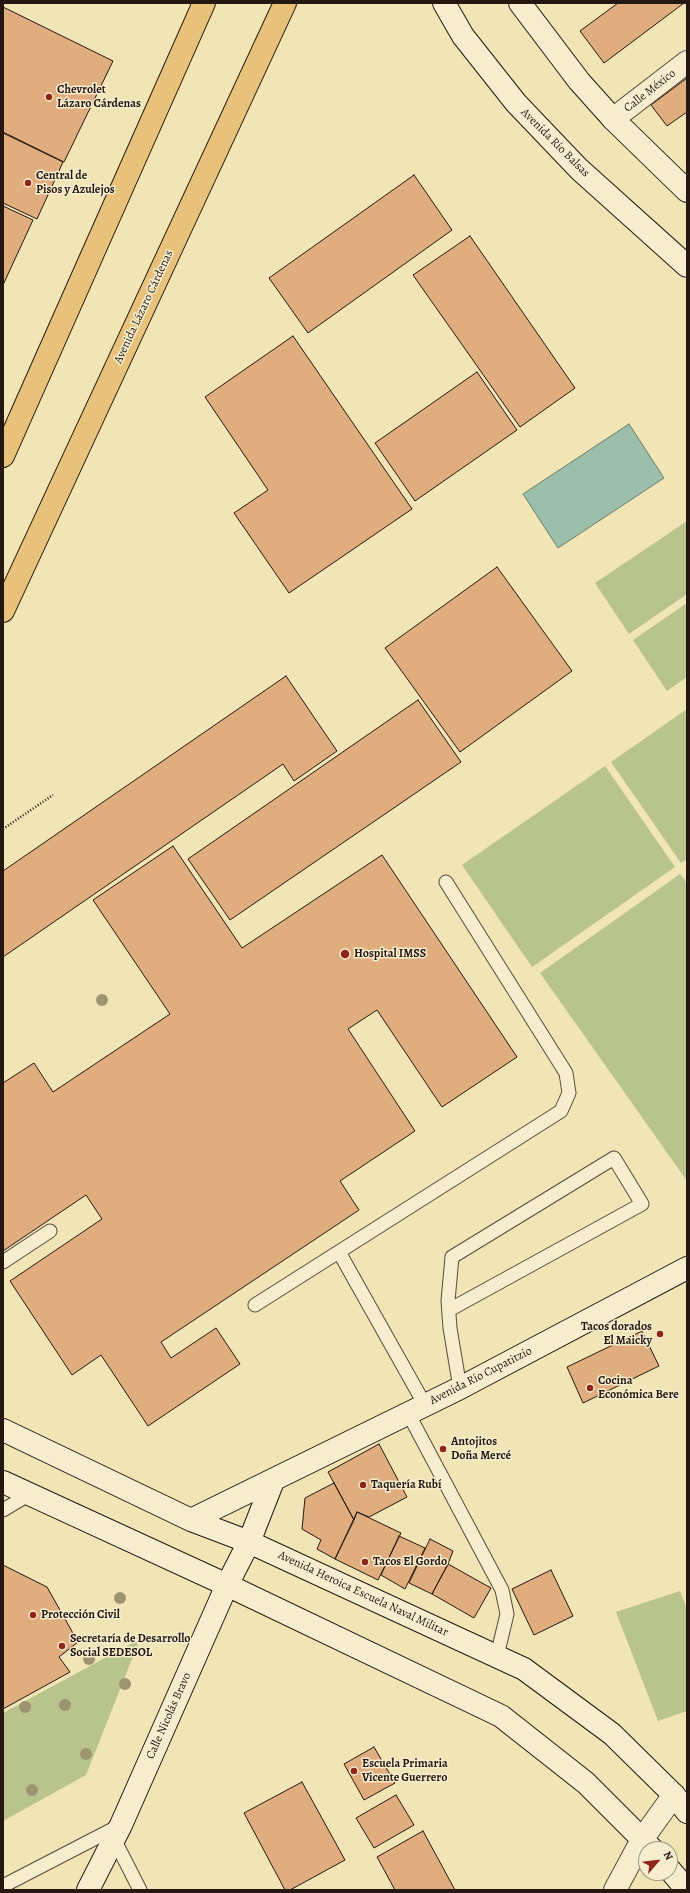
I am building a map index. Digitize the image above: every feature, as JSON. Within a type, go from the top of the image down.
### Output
[{"type":"main road","points":[[3,456],[204,3]]},
{"type":"main road","name":"Avenida Lázaro Cárdenas","points":[[3,611],[285,3]]},
{"type":"street","name":"Avenida Río Balsas","points":[[444,3],[463,36],[516,103],[579,169],[687,266]]},
{"type":"street","points":[[520,3],[579,81],[613,119],[687,191]]},
{"type":"street","name":"Calle México","points":[[613,119],[687,62]]},
{"type":"street","name":"Avenida Río Cupatitzio","points":[[191,1520],[460,1388],[687,1268]]},
{"type":"street","name":"Avenida Heroica Escuela Naval Militar","points":[[3,1430],[191,1520],[249,1542],[524,1669],[612,1734],[681,1803]]},
{"type":"street","name":"Calle Nicolás Bravo","points":[[88,1890],[117,1832],[227,1585],[249,1542],[273,1481]]},
{"type":"street","points":[[3,1482],[227,1585],[501,1716],[586,1783],[645,1841]]},
{"type":"street","points":[[649,1841],[681,1803]]},
{"type":"street","points":[[615,1890],[638,1856]]},
{"type":"street","points":[[678,1879],[687,1890]]},
{"type":"lane","points":[[255,1305],[561,1111],[569,1093],[566,1074],[446,882]]},
{"type":"lane","points":[[449,1310],[642,1204],[614,1158],[452,1257],[449,1310],[450,1328],[460,1388]]},
{"type":"lane","points":[[3,1262],[50,1231]]},
{"type":"lane","points":[[340,1252],[417,1409],[502,1590],[507,1614],[497,1656]]},
{"type":"lane","points":[[3,1510],[30,1494]]},
{"type":"lane","points":[[3,1886],[117,1832],[140,1890]]},
{"type":"path","points":[[3,829],[53,795]]},
{"type":"green space","points":[[687,521],[687,594],[629,634],[595,583]]},
{"type":"green space","points":[[687,603],[687,677],[667,691],[633,640]]},
{"type":"green space","points":[[687,709],[687,859],[681,863],[611,762]]},
{"type":"green space","points":[[605,766],[675,867],[532,967],[462,865]]},
{"type":"green space","points":[[680,874],[687,883],[687,1181],[540,973]]},
{"type":"green space","points":[[680,1591],[687,1609],[687,1711],[658,1721],[616,1612]]},
{"type":"green space","points":[[140,1639],[86,1775],[3,1821],[3,1713]]},
{"type":"shaded area","points":[[629,424],[664,478],[558,548],[523,494]]},
{"type":"building","points":[[618,3],[684,3],[604,63],[580,31]]},
{"type":"building","name":"Chevrolet Lázaro Cárdenas","points":[[3,7],[113,61],[64,162],[3,132]]},
{"type":"building","points":[[687,78],[687,112],[667,126],[651,105]]},
{"type":"building","name":"Central de Pisos y Azulejos","points":[[3,133],[63,162],[37,219],[3,203]]},
{"type":"building","points":[[414,175],[452,230],[308,333],[269,278]]},
{"type":"building","points":[[3,206],[33,220],[3,285]]},
{"type":"building","points":[[470,236],[575,388],[520,427],[413,275]]},
{"type":"building","points":[[293,336],[412,509],[289,593],[234,513],[268,490],[205,397]]},
{"type":"building","points":[[477,372],[517,430],[415,501],[375,443]]},
{"type":"building","points":[[497,567],[572,671],[460,752],[385,648]]},
{"type":"building","points":[[286,676],[337,751],[294,781],[283,764],[3,957],[3,871]]},
{"type":"building","points":[[418,700],[461,762],[230,920],[188,859]]},
{"type":"building","points":[[173,846],[242,948],[382,855],[517,1057],[442,1107],[377,1010],[348,1029],[415,1131],[340,1181],[359,1210],[161,1342],[171,1358],[216,1328],[240,1364],[148,1426],[101,1355],[72,1375],[10,1281],[102,1219],[86,1195],[3,1251],[3,1083],[34,1063],[53,1092],[170,1014],[93,900]]},
{"type":"building","points":[[642,1331],[659,1366],[583,1403],[567,1367]]},
{"type":"building","points":[[379,1444],[407,1497],[369,1517],[357,1512],[354,1520],[328,1472]]},
{"type":"building","points":[[334,1483],[354,1520],[335,1559],[317,1549],[321,1540],[302,1529],[305,1498]]},
{"type":"building","points":[[357,1512],[401,1533],[378,1580],[335,1559]]},
{"type":"building","points":[[399,1536],[425,1548],[405,1589],[381,1575]]},
{"type":"building","points":[[430,1539],[453,1551],[448,1564],[432,1594],[409,1583]]},
{"type":"building","points":[[448,1564],[491,1588],[474,1618],[432,1594]]},
{"type":"building","name":"Protección Civil","points":[[3,1565],[47,1587],[78,1642],[59,1657],[70,1672],[3,1709]]},
{"type":"building","points":[[551,1570],[573,1616],[534,1635],[512,1589]]},
{"type":"building","points":[[374,1747],[395,1783],[364,1800],[344,1764]]},
{"type":"building","points":[[302,1782],[345,1860],[290,1890],[285,1890],[244,1813]]},
{"type":"building","points":[[396,1795],[414,1825],[374,1848],[356,1818]]},
{"type":"building","points":[[423,1831],[455,1890],[395,1890],[377,1857]]},
{"type":"place","name":"Chevrolet Lázaro Cárdenas","points":[[49,97]]},
{"type":"place","name":"Central de Pisos y Azulejos","points":[[28,183]]},
{"type":"place","name":"Hospital IMSS","points":[[345,954]]},
{"type":"place","name":"Tacos dorados El Maicky","points":[[660,1334]]},
{"type":"place","name":"Cocina Económica Bere","points":[[590,1388]]},
{"type":"place","name":"Antojitos Doña Mercé","points":[[443,1449]]},
{"type":"place","name":"Taquería Rubí","points":[[363,1485]]},
{"type":"place","name":"Tacos El Gordo","points":[[365,1562]]},
{"type":"place","name":"Protección Civil","points":[[33,1615]]},
{"type":"place","name":"Secretaría de Desarrollo Social SEDESOL","points":[[62,1646]]},
{"type":"place","name":"Escuela Primaria Vicente Guerrero","points":[[354,1771]]}]
